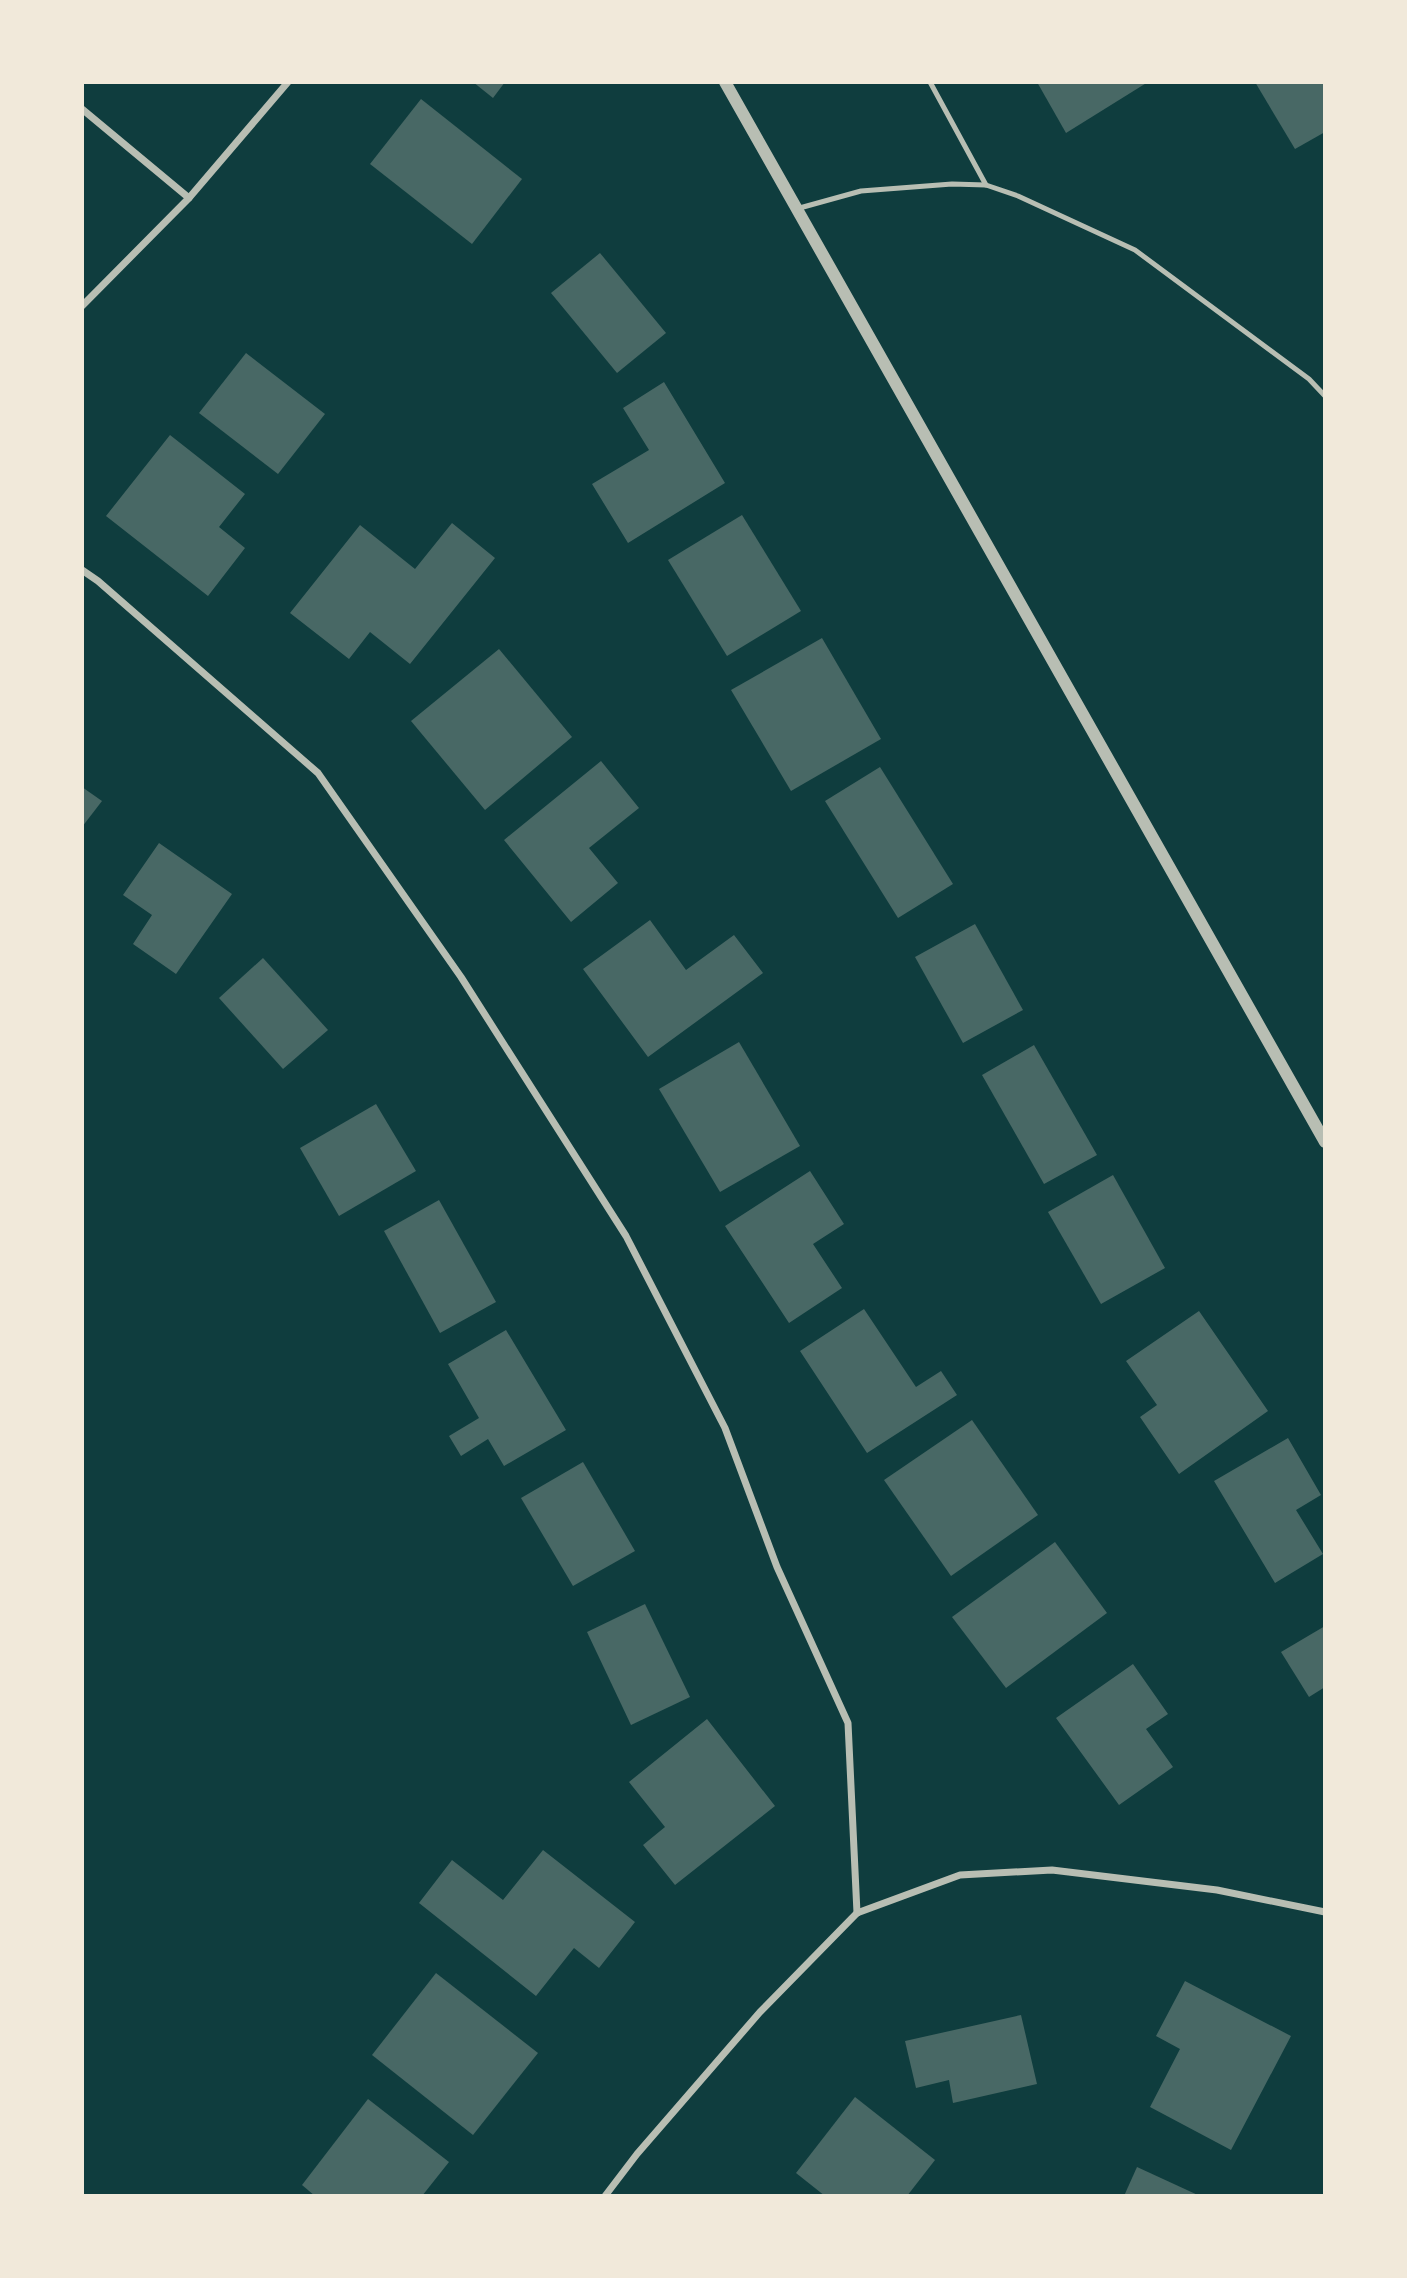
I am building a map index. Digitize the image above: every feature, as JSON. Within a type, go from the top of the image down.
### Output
[{"type":"street","points":[[82,306],[189,198],[288,82]]},
{"type":"street","points":[[725,82],[1325,1142]]},
{"type":"street","points":[[82,109],[189,198]]},
{"type":"street","points":[[82,570],[318,773],[461,977],[626,1236],[726,1428],[777,1567],[848,1723],[857,1913]]},
{"type":"street","points":[[605,2196],[637,2154],[760,2012],[857,1913],[960,1875],[1052,1870],[1217,1890],[1325,1912]]},
{"type":"lane","points":[[930,82],[986,186]]},
{"type":"lane","points":[[796,209],[860,191],[952,184],[986,186],[1018,196],[1135,250],[1309,379],[1325,396]]},
{"type":"building","points":[[473,82],[505,82],[493,98]]},
{"type":"building","points":[[1037,82],[1148,82],[1066,133]]},
{"type":"building","points":[[1255,82],[1325,82],[1325,132],[1295,149]]},
{"type":"building","points":[[421,99],[522,179],[472,244],[370,164]]},
{"type":"building","points":[[600,253],[666,333],[617,373],[551,293]]},
{"type":"building","points":[[246,353],[325,414],[278,474],[199,413]]},
{"type":"building","points":[[664,382],[725,483],[628,543],[592,484],[649,450],[623,408]]},
{"type":"building","points":[[170,435],[245,494],[219,527],[245,548],[208,596],[106,516]]},
{"type":"building","points":[[742,515],[801,611],[727,656],[668,560]]},
{"type":"building","points":[[452,523],[495,558],[410,664],[370,632],[349,659],[290,613],[360,525],[415,569]]},
{"type":"building","points":[[822,638],[881,739],[791,791],[731,690]]},
{"type":"building","points":[[499,649],[572,737],[485,810],[411,721]]},
{"type":"building","points":[[601,761],[639,808],[589,848],[618,883],[571,922],[504,840]]},
{"type":"building","points":[[880,767],[953,884],[898,918],[825,801]]},
{"type":"building","points":[[82,787],[102,801],[82,827]]},
{"type":"building","points":[[159,843],[232,894],[176,974],[133,944],[152,915],[123,895]]},
{"type":"building","points":[[650,920],[686,970],[734,935],[763,973],[648,1057],[583,969]]},
{"type":"building","points":[[975,924],[1023,1010],[963,1043],[915,957]]},
{"type":"building","points":[[263,958],[328,1030],[283,1069],[219,998]]},
{"type":"building","points":[[739,1042],[800,1146],[720,1192],[659,1089]]},
{"type":"building","points":[[1034,1045],[1097,1155],[1044,1184],[982,1075]]},
{"type":"building","points":[[376,1104],[416,1171],[339,1216],[300,1148]]},
{"type":"building","points":[[810,1171],[844,1224],[813,1244],[842,1288],[789,1323],[725,1226]]},
{"type":"building","points":[[1113,1175],[1165,1268],[1101,1304],[1048,1212]]},
{"type":"building","points":[[439,1200],[496,1302],[440,1333],[384,1231]]},
{"type":"building","points":[[864,1309],[916,1387],[941,1371],[957,1395],[867,1453],[800,1351]]},
{"type":"building","points":[[1199,1311],[1268,1411],[1179,1474],[1140,1417],[1157,1405],[1126,1361]]},
{"type":"building","points":[[506,1330],[566,1430],[504,1466],[488,1439],[461,1456],[449,1436],[479,1418],[448,1364]]},
{"type":"building","points":[[972,1420],[1038,1515],[951,1576],[884,1480]]},
{"type":"building","points":[[1288,1438],[1321,1495],[1296,1510],[1323,1554],[1275,1583],[1214,1481]]},
{"type":"building","points":[[583,1462],[635,1551],[573,1586],[521,1498]]},
{"type":"building","points":[[1055,1542],[1107,1613],[1006,1688],[952,1617]]},
{"type":"building","points":[[645,1604],[690,1697],[631,1725],[587,1632]]},
{"type":"building","points":[[1325,1626],[1325,1687],[1309,1697],[1281,1652]]},
{"type":"building","points":[[1133,1664],[1168,1714],[1146,1729],[1173,1767],[1119,1805],[1056,1718]]},
{"type":"building","points":[[707,1719],[775,1806],[675,1885],[643,1845],[665,1827],[629,1782]]},
{"type":"building","points":[[543,1850],[635,1922],[599,1968],[574,1948],[536,1996],[419,1903],[452,1860],[503,1900]]},
{"type":"building","points":[[436,1973],[538,2053],[473,2135],[372,2055]]},
{"type":"building","points":[[1185,1981],[1291,2036],[1231,2150],[1150,2107],[1180,2049],[1156,2036]]},
{"type":"building","points":[[1021,2015],[1037,2084],[953,2103],[949,2080],[916,2088],[905,2041]]},
{"type":"building","points":[[855,2097],[935,2160],[907,2196],[825,2196],[796,2173]]},
{"type":"building","points":[[368,2099],[449,2162],[422,2196],[315,2196],[302,2185]]},
{"type":"building","points":[[1137,2167],[1200,2196],[1124,2196]]}]
